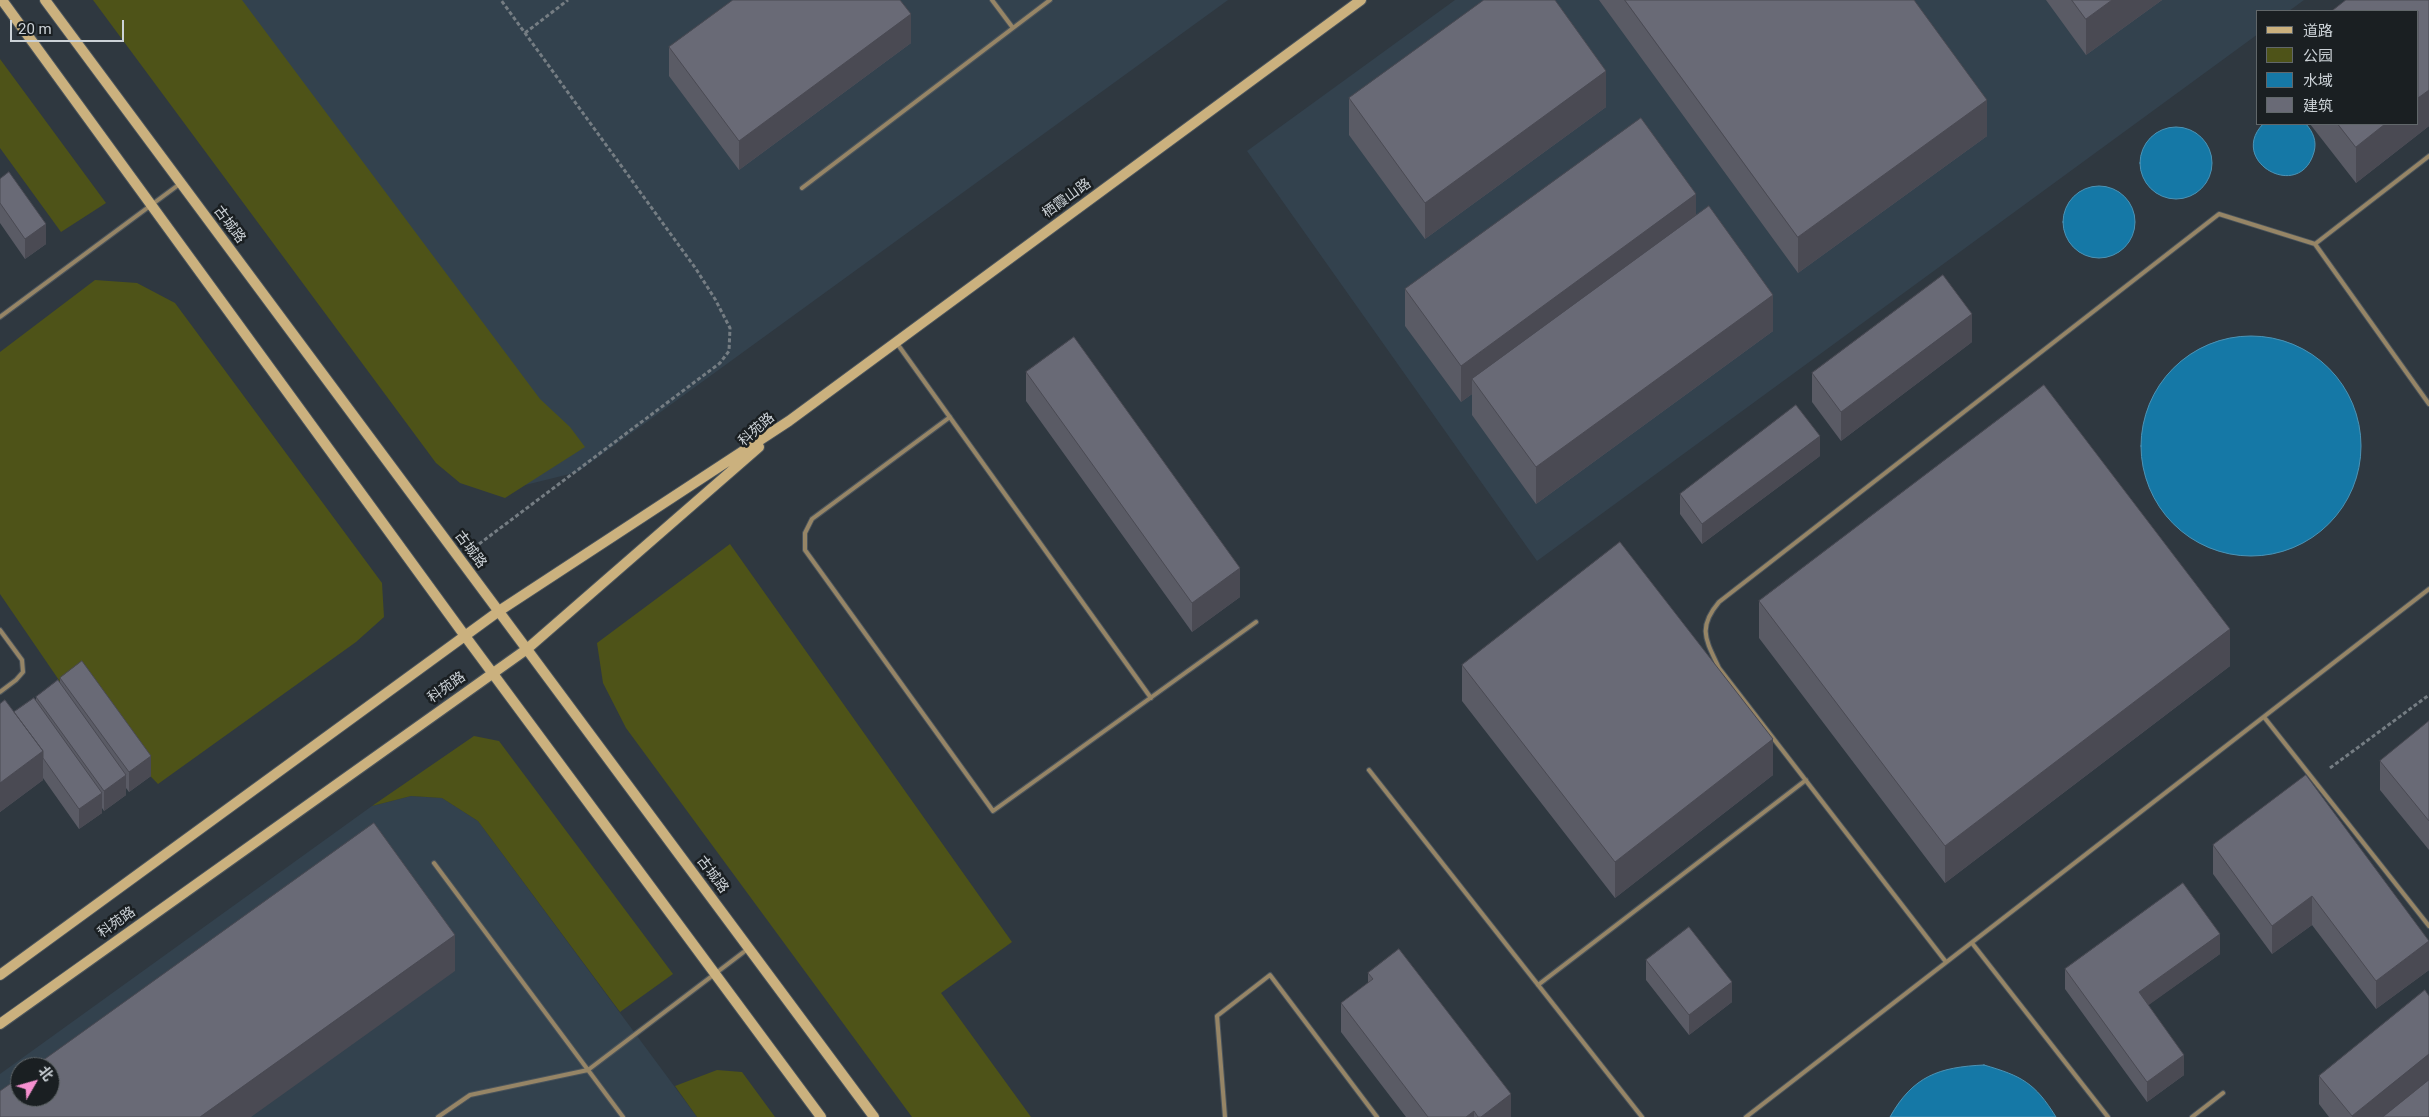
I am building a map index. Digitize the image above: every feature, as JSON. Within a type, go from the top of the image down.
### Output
[{"type":"main road","points":[[2,0],[492,673],[821,1117]]},
{"type":"main road","name":"古城路","points":[[45,0],[874,1117]]},
{"type":"main road","name":"栖霞山路","points":[[789,421],[1362,0]]},
{"type":"main road","name":"科苑路","points":[[0,975],[499,611],[789,421]]},
{"type":"main road","name":"科苑路","points":[[0,1024],[527,649],[789,421]]},
{"type":"lane","points":[[992,0],[1013,28]]},
{"type":"lane","points":[[802,188],[1050,0]]},
{"type":"lane","points":[[2315,244],[2429,156]]},
{"type":"lane","points":[[0,317],[180,183]]},
{"type":"lane","points":[[1946,962],[1720,668],[1706,641],[1706,616],[1719,602],[2219,214],[2315,244],[2429,404]]},
{"type":"lane","points":[[896,342],[1151,698]]},
{"type":"lane","points":[[950,417],[812,520],[805,533],[805,550],[993,811],[1256,622]]},
{"type":"lane","points":[[1746,1117],[2429,589]]},
{"type":"lane","points":[[0,630],[22,660],[23,672],[0,692]]},
{"type":"lane","points":[[2264,717],[2429,926]]},
{"type":"lane","points":[[1369,770],[1642,1117]]},
{"type":"lane","points":[[1538,985],[1806,780]]},
{"type":"lane","points":[[434,863],[623,1117]]},
{"type":"lane","points":[[1972,942],[2108,1117]]},
{"type":"lane","points":[[438,1117],[470,1095],[588,1070],[749,948]]},
{"type":"lane","points":[[1225,1117],[1217,1016],[1270,974],[1377,1117]]},
{"type":"lane","points":[[2192,1117],[2224,1093]]},
{"type":"path","points":[[460,559],[720,363],[729,350],[730,328],[696,269],[501,0]]},
{"type":"path","points":[[525,33],[568,0]]},
{"type":"path","points":[[2314,780],[2429,695]]},
{"type":"shaded area","points":[[120,0],[1228,0],[578,472],[521,486]]},
{"type":"shaded area","points":[[1455,0],[2304,0],[2290,10],[2256,10],[2256,35],[1537,561],[1247,151]]},
{"type":"shaded area","points":[[411,796],[442,798],[478,821],[697,1117],[0,1117],[0,1074],[10,1067],[10,1107],[60,1107],[60,1057],[24,1057],[372,806]]},
{"type":"green space","points":[[93,0],[242,0],[540,399],[570,427],[585,447],[505,498],[460,483],[436,463]]},
{"type":"green space","points":[[0,59],[106,203],[61,232],[0,148]]},
{"type":"green space","points":[[95,280],[137,283],[175,303],[382,583],[384,617],[356,642],[158,784],[63,686],[0,594],[0,352]]},
{"type":"green space","points":[[730,544],[1012,942],[941,993],[1031,1117],[912,1117],[626,728],[603,683],[597,643]]},
{"type":"green space","points":[[474,736],[499,741],[673,974],[620,1012],[478,821],[442,798],[411,796],[372,806]]},
{"type":"green space","points":[[717,1070],[742,1072],[775,1117],[697,1117],[675,1086]]},
{"type":"water","points":[[2262,125],[2307,125],[2315,140],[2314,152],[2306,167],[2295,174],[2282,175],[2270,171],[2260,163],[2254,151],[2254,138]]},
{"type":"water","points":[[2169,127],[2183,127],[2202,137],[2212,156],[2212,170],[2202,189],[2183,199],[2169,199],[2150,189],[2140,170],[2140,156],[2150,137]]},
{"type":"water","points":[[2106,186],[2125,196],[2133,208],[2135,222],[2133,236],[2125,248],[2113,256],[2092,258],[2073,248],[2065,236],[2063,215],[2073,196],[2085,188]]},
{"type":"water","points":[[2251,336],[2272,338],[2303,349],[2329,368],[2348,394],[2359,425],[2361,446],[2359,467],[2348,498],[2329,524],[2303,543],[2272,554],[2251,556],[2230,554],[2199,543],[2173,524],[2154,498],[2143,467],[2141,446],[2143,425],[2154,394],[2173,368],[2199,349],[2230,338]]},
{"type":"water","points":[[1984,1065],[2018,1077],[2026,1082],[2041,1096],[2056,1117],[1890,1117],[1908,1092],[1929,1076],[1954,1068]]},
{"type":"building","points":[[733,0],[900,0],[911,14],[739,141],[669,47]]},
{"type":"building","points":[[1484,0],[1555,0],[1606,71],[1425,203],[1349,98]]},
{"type":"building","points":[[1625,0],[1914,0],[1987,100],[1798,237]]},
{"type":"building","points":[[2072,0],[2112,0],[2086,19]]},
{"type":"building","points":[[2346,0],[2429,0],[2429,90],[2419,97],[2419,10],[2333,10]]},
{"type":"building","points":[[1641,118],[1696,194],[1461,366],[1405,289]]},
{"type":"building","points":[[2339,125],[2384,125],[2356,147]]},
{"type":"building","points":[[9,172],[46,224],[25,239],[0,203],[0,179]]},
{"type":"building","points":[[1709,206],[1773,295],[1536,467],[1472,379]]},
{"type":"building","points":[[1943,275],[1972,314],[1841,412],[1812,373]]},
{"type":"building","points":[[1074,337],[1240,568],[1192,603],[1026,372]]},
{"type":"building","points":[[2044,385],[2230,629],[1945,846],[1759,601]]},
{"type":"building","points":[[1796,405],[1820,436],[1702,524],[1680,494]]},
{"type":"building","points":[[1620,542],[1773,739],[1615,862],[1462,665]]},
{"type":"building","points":[[82,661],[151,756],[129,772],[60,678]]},
{"type":"building","points":[[58,680],[126,775],[104,791],[36,697]]},
{"type":"building","points":[[34,698],[102,793],[79,809],[43,758],[43,751],[14,712]]},
{"type":"building","points":[[5,700],[43,751],[0,783],[0,704]]},
{"type":"building","points":[[2429,721],[2429,821],[2380,761]]},
{"type":"building","points":[[2306,775],[2429,941],[2376,981],[2312,896],[2272,926],[2213,845]]},
{"type":"building","points":[[374,823],[455,935],[200,1117],[0,1117],[0,1091],[10,1084],[10,1107],[60,1107],[60,1057],[48,1057]]},
{"type":"building","points":[[2183,883],[2220,934],[2139,992],[2184,1055],[2147,1082],[2065,969]]},
{"type":"building","points":[[1689,927],[1732,982],[1689,1015],[1646,960]]},
{"type":"building","points":[[1399,949],[1511,1094],[1481,1117],[1478,1117],[1474,1111],[1466,1117],[1428,1117],[1341,1003],[1373,979],[1368,973]]},
{"type":"building","points":[[2425,990],[2429,996],[2429,1054],[2352,1116],[2319,1076]]},
{"type":"building","points":[[2429,1080],[2429,1117],[2383,1117]]}]
